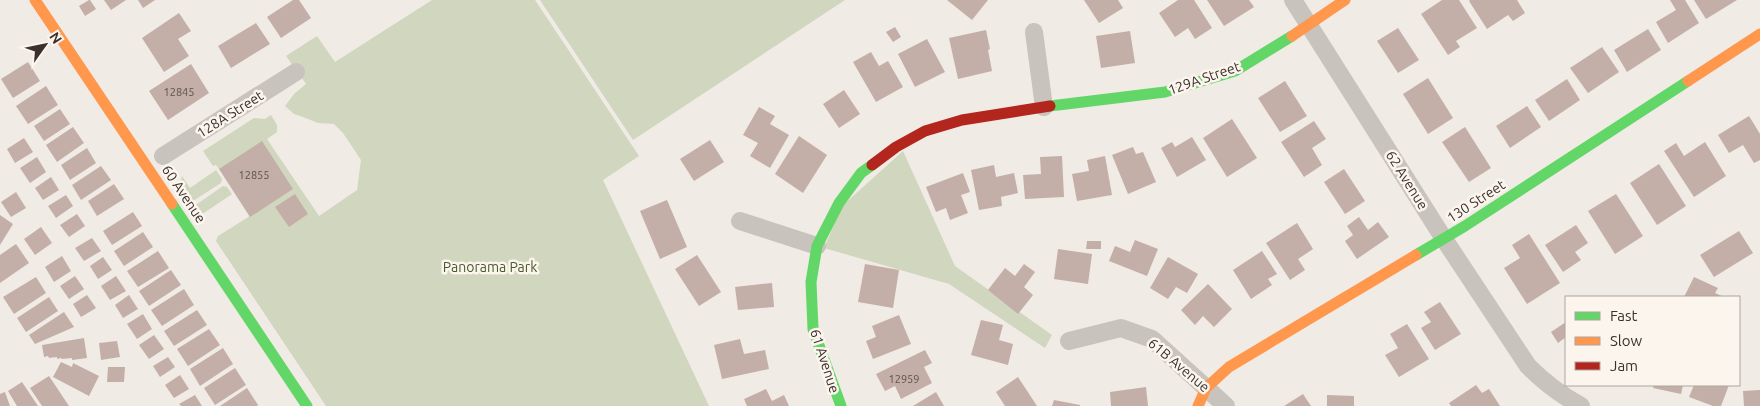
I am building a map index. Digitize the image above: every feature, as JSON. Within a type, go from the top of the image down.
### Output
[{"type":"street","name":"60 Avenue","points":[[35,0],[307,406]]},
{"type":"street","name":"62 Avenue","points":[[1293,0],[1444,239],[1528,366],[1546,383],[1574,402]]},
{"type":"street","name":"129A Street","points":[[817,246],[839,203],[861,173],[896,147],[924,131],[962,120],[1044,107],[1165,92],[1235,71],[1345,0]]},
{"type":"street","points":[[1034,32],[1044,107]]},
{"type":"street","name":"130 Street","points":[[1206,388],[1229,367],[1444,239],[1760,34]]},
{"type":"street","name":"128A Street","points":[[163,156],[296,72]]},
{"type":"street","points":[[740,221],[817,246]]},
{"type":"street","name":"61 Avenue","points":[[817,246],[810,282],[813,329],[841,406]]},
{"type":"street","name":"61B Avenue","points":[[1069,341],[1121,328],[1152,339],[1226,406]]},
{"type":"street","points":[[1198,406],[1206,388]]},
{"type":"green space","name":"Panorama Park","points":[[432,0],[535,0],[639,156],[603,180],[709,406],[326,406],[216,241],[218,236],[293,189],[219,169],[216,165],[213,166],[203,151],[254,118],[265,119],[271,115],[277,125],[277,132],[267,139],[319,216],[357,190],[361,160],[343,133],[334,124],[318,123],[294,114],[285,106],[294,94],[306,84],[286,56],[317,36],[335,62]]},
{"type":"green space","points":[[540,0],[845,0],[633,140]]},
{"type":"green space","points":[[903,151],[955,266],[1052,335],[1045,348],[949,284],[824,248],[842,206]]},
{"type":"green space","points":[[216,170],[222,179],[221,183],[190,203],[183,192],[186,189],[181,180],[182,176],[190,188]]},
{"type":"green space","points":[[223,186],[227,187],[232,194],[204,213],[198,214],[193,207]]},
{"type":"building","points":[[89,0],[96,9],[85,16],[79,6]]},
{"type":"building","points":[[104,0],[126,0],[111,10]]},
{"type":"building","points":[[138,0],[155,0],[143,8]]},
{"type":"building","points":[[293,0],[299,0],[311,18],[281,38],[267,17]]},
{"type":"building","points":[[947,0],[988,0],[972,20]]},
{"type":"building","points":[[1084,0],[1118,0],[1123,8],[1099,23]]},
{"type":"building","points":[[1178,0],[1194,0],[1212,28],[1195,39],[1188,28],[1175,37],[1159,13]]},
{"type":"building","points":[[1207,0],[1249,0],[1254,7],[1224,26]]},
{"type":"building","points":[[1442,0],[1459,0],[1477,28],[1456,41],[1460,47],[1448,55],[1421,14]]},
{"type":"building","points":[[1470,0],[1517,0],[1525,13],[1513,21],[1508,15],[1487,29]]},
{"type":"building","points":[[1670,0],[1685,0],[1699,23],[1668,43],[1656,22],[1676,10]]},
{"type":"building","points":[[1694,0],[1737,0],[1706,19]]},
{"type":"building","points":[[179,13],[191,31],[178,39],[189,56],[164,72],[142,38]]},
{"type":"building","points":[[256,23],[270,44],[231,68],[218,46]]},
{"type":"building","points":[[895,27],[901,37],[893,42],[886,32]]},
{"type":"building","points":[[1398,28],[1419,60],[1398,73],[1377,41]]},
{"type":"building","points":[[1648,29],[1661,50],[1627,72],[1614,50]]},
{"type":"building","points":[[986,30],[992,71],[958,79],[949,38]]},
{"type":"building","points":[[1130,31],[1135,63],[1101,68],[1096,36]]},
{"type":"building","points":[[927,39],[945,72],[915,87],[898,54]]},
{"type":"building","points":[[1602,47],[1619,72],[1588,93],[1570,68]]},
{"type":"building","points":[[871,52],[879,66],[888,61],[903,87],[876,102],[853,62]]},
{"type":"building","points":[[28,62],[40,81],[13,98],[1,79]]},
{"type":"building","points":[[191,64],[209,93],[168,120],[149,91]]},
{"type":"building","points":[[1428,78],[1453,118],[1428,134],[1403,94]]},
{"type":"building","points":[[1567,79],[1580,100],[1549,121],[1535,100]]},
{"type":"building","points":[[1285,81],[1307,116],[1280,132],[1258,98]]},
{"type":"building","points":[[46,86],[58,105],[28,124],[16,106]]},
{"type":"building","points":[[844,90],[860,114],[839,128],[823,104]]},
{"type":"building","points":[[1527,106],[1541,127],[1510,148],[1496,126]]},
{"type":"building","points":[[759,107],[775,116],[770,124],[789,135],[770,168],[750,156],[758,143],[743,135]]},
{"type":"building","points":[[60,109],[70,124],[44,141],[34,126]]},
{"type":"building","points":[[1749,116],[1760,134],[1760,160],[1754,163],[1743,145],[1729,153],[1718,135]]},
{"type":"building","points":[[1232,119],[1257,158],[1227,177],[1203,138]]},
{"type":"building","points":[[1314,121],[1326,139],[1312,148],[1322,165],[1304,177],[1281,142]]},
{"type":"building","points":[[73,127],[84,143],[57,162],[46,145]]},
{"type":"building","points":[[1465,127],[1491,168],[1469,182],[1442,142]]},
{"type":"building","points":[[799,136],[827,155],[803,193],[775,174]]},
{"type":"building","points":[[1192,137],[1206,160],[1177,177],[1161,148],[1172,142],[1175,147]]},
{"type":"building","points":[[24,138],[33,152],[15,163],[7,149]]},
{"type":"building","points":[[710,140],[724,162],[694,181],[680,159]]},
{"type":"building","points":[[262,141],[293,189],[250,217],[219,169]]},
{"type":"building","points":[[1705,142],[1726,176],[1694,197],[1664,151],[1676,143],[1684,156]]},
{"type":"building","points":[[1133,147],[1136,154],[1143,152],[1156,182],[1128,194],[1112,155]]},
{"type":"building","points":[[87,148],[96,163],[70,180],[61,165]]},
{"type":"building","points":[[1062,156],[1064,197],[1025,199],[1023,175],[1041,174],[1040,157]]},
{"type":"building","points":[[1105,156],[1112,195],[1077,201],[1072,174],[1089,171],[1087,160]]},
{"type":"building","points":[[37,157],[46,172],[30,183],[20,168]]},
{"type":"building","points":[[1659,164],[1686,206],[1657,225],[1630,183]]},
{"type":"building","points":[[994,165],[996,177],[1014,173],[1018,193],[1001,197],[1002,206],[979,210],[971,170]]},
{"type":"building","points":[[101,166],[111,180],[81,200],[72,185]]},
{"type":"building","points":[[1344,169],[1365,201],[1345,214],[1324,182]]},
{"type":"building","points":[[963,173],[970,192],[961,195],[968,213],[950,220],[946,208],[936,212],[926,187]]},
{"type":"building","points":[[51,177],[59,190],[43,200],[35,188]]},
{"type":"building","points":[[114,184],[124,199],[97,216],[88,201]]},
{"type":"building","points":[[16,192],[26,208],[11,217],[1,202]]},
{"type":"building","points":[[295,194],[308,214],[289,227],[275,207]]},
{"type":"building","points":[[1616,194],[1643,236],[1615,254],[1588,211]]},
{"type":"building","points":[[66,195],[73,206],[56,218],[48,206]]},
{"type":"building","points":[[667,200],[687,247],[660,259],[640,211]]},
{"type":"building","points":[[133,212],[142,226],[112,245],[103,231]]},
{"type":"building","points":[[77,214],[85,226],[69,237],[60,225]]},
{"type":"building","points":[[0,215],[13,224],[0,245]]},
{"type":"building","points":[[1359,217],[1368,230],[1378,222],[1389,237],[1357,259],[1345,241],[1353,235],[1347,226]]},
{"type":"building","points":[[1297,223],[1313,249],[1298,259],[1305,270],[1290,280],[1266,243]]},
{"type":"building","points":[[1576,225],[1588,243],[1575,252],[1581,260],[1563,272],[1545,245]]},
{"type":"building","points":[[41,227],[52,243],[35,255],[24,239]]},
{"type":"building","points":[[1739,231],[1753,253],[1714,277],[1700,255]]},
{"type":"building","points":[[143,232],[153,247],[124,266],[114,251]]},
{"type":"building","points":[[1529,234],[1560,283],[1527,304],[1504,268],[1520,258],[1512,245]]},
{"type":"building","points":[[92,238],[101,251],[84,261],[75,248]]},
{"type":"building","points":[[1135,240],[1158,249],[1147,276],[1109,261],[1115,246],[1130,252]]},
{"type":"building","points":[[1087,241],[1101,241],[1101,249],[1086,249]]},
{"type":"building","points":[[16,244],[29,263],[0,283],[0,255]]},
{"type":"building","points":[[1058,249],[1092,254],[1088,284],[1054,279]]},
{"type":"building","points":[[158,251],[169,268],[138,287],[127,271]]},
{"type":"building","points":[[1262,251],[1277,274],[1268,279],[1272,285],[1251,299],[1233,270]]},
{"type":"building","points":[[697,255],[721,292],[699,306],[675,269]]},
{"type":"building","points":[[62,256],[71,271],[54,282],[45,267]]},
{"type":"building","points":[[103,257],[112,270],[98,279],[90,266]]},
{"type":"building","points":[[1168,257],[1198,274],[1187,293],[1176,287],[1168,299],[1150,288]]},
{"type":"building","points":[[865,264],[899,270],[893,308],[858,302]]},
{"type":"building","points":[[1024,264],[1035,272],[1024,287],[1033,295],[1018,314],[988,290],[1005,268],[1015,276]]},
{"type":"building","points":[[171,270],[181,285],[149,306],[139,291]]},
{"type":"building","points":[[75,276],[84,289],[69,299],[60,286]]},
{"type":"building","points":[[116,276],[126,291],[110,300],[101,286]]},
{"type":"building","points":[[36,277],[46,293],[14,314],[3,297]]},
{"type":"building","points":[[1694,277],[1718,288],[1715,293],[1722,296],[1684,296]]},
{"type":"building","points":[[772,283],[774,307],[738,310],[735,287]]},
{"type":"building","points":[[1208,284],[1232,309],[1214,327],[1203,316],[1195,325],[1181,310]]},
{"type":"building","points":[[184,289],[194,305],[162,326],[151,310]]},
{"type":"building","points":[[87,295],[96,308],[81,317],[73,304]]},
{"type":"building","points":[[129,295],[138,309],[123,318],[115,305]]},
{"type":"building","points":[[49,297],[58,311],[26,332],[17,318]]},
{"type":"building","points":[[1440,302],[1461,334],[1435,350],[1421,328],[1431,322],[1424,312]]},
{"type":"building","points":[[197,310],[207,325],[174,346],[164,331]]},
{"type":"building","points":[[64,312],[74,327],[35,344],[29,335]]},
{"type":"building","points":[[143,314],[152,329],[137,339],[127,324]]},
{"type":"building","points":[[899,315],[911,344],[873,359],[866,341],[876,337],[872,326]]},
{"type":"building","points":[[981,320],[1003,325],[999,340],[1013,344],[1008,365],[971,355]]},
{"type":"building","points":[[1565,323],[1565,338],[1558,343],[1551,332]]},
{"type":"building","points":[[1407,324],[1429,359],[1399,377],[1385,355],[1398,348],[1390,334]]},
{"type":"building","points":[[209,329],[220,345],[188,366],[177,349]]},
{"type":"building","points":[[154,335],[164,349],[149,359],[139,345]]},
{"type":"building","points":[[84,338],[87,358],[72,360],[72,358],[57,359],[57,357],[44,357],[42,345]]},
{"type":"building","points":[[740,339],[744,354],[765,350],[769,369],[722,379],[714,345]]},
{"type":"building","points":[[117,341],[120,357],[101,360],[99,343]]},
{"type":"building","points":[[223,348],[233,364],[200,386],[190,369]]},
{"type":"building","points":[[925,350],[932,363],[924,367],[932,383],[901,399],[895,386],[885,391],[876,374]]},
{"type":"building","points":[[168,357],[175,367],[160,377],[153,366]]},
{"type":"building","points":[[61,362],[72,367],[73,363],[99,376],[89,396],[53,377]]},
{"type":"building","points":[[108,367],[125,367],[124,382],[107,382]]},
{"type":"building","points":[[235,368],[246,385],[215,405],[204,388]]},
{"type":"building","points":[[180,375],[189,389],[174,398],[165,385]]},
{"type":"building","points":[[49,376],[69,406],[42,406],[30,388]]},
{"type":"building","points":[[1018,377],[1037,406],[1005,406],[996,392]]},
{"type":"building","points":[[22,382],[38,406],[17,406],[8,391]]},
{"type":"building","points":[[1476,385],[1482,393],[1489,389],[1500,406],[1451,406],[1449,403]]},
{"type":"building","points":[[1654,386],[1683,386],[1681,394],[1653,388]]},
{"type":"building","points":[[1694,386],[1729,386],[1721,406],[1713,406],[1689,397]]},
{"type":"building","points":[[1146,387],[1148,406],[1111,406],[1110,392]]},
{"type":"building","points":[[247,388],[257,406],[220,406]]},
{"type":"building","points":[[766,389],[772,401],[784,395],[789,406],[747,406],[744,399]]},
{"type":"building","points":[[1760,390],[1760,406],[1744,406],[1743,391]]},
{"type":"building","points":[[5,392],[10,406],[0,406],[0,394]]},
{"type":"building","points":[[936,392],[944,406],[913,406]]},
{"type":"building","points":[[1303,394],[1311,406],[1284,406]]},
{"type":"building","points":[[195,395],[202,406],[181,406],[179,404]]},
{"type":"building","points":[[1327,395],[1354,396],[1354,406],[1327,406]]},
{"type":"building","points":[[1054,400],[1080,405],[1080,406],[1052,406]]},
{"type":"traffic: fast","points":[[1050,106],[1165,92],[1235,71],[1292,36]]},
{"type":"traffic: fast","points":[[1416,255],[1465,226],[1688,81]]},
{"type":"traffic: fast","points":[[841,406],[813,329],[811,282],[817,246],[839,203],[861,173],[872,165]]},
{"type":"traffic: fast","points":[[172,204],[307,406]]},
{"type":"traffic: slow","points":[[35,0],[172,204]]},
{"type":"traffic: slow","points":[[1292,36],[1345,0]]},
{"type":"traffic: slow","points":[[1688,81],[1760,34]]},
{"type":"traffic: slow","points":[[1198,406],[1206,388],[1229,367],[1416,255]]},
{"type":"traffic: jam","points":[[872,165],[896,147],[925,131],[962,120],[1050,106]]}]
